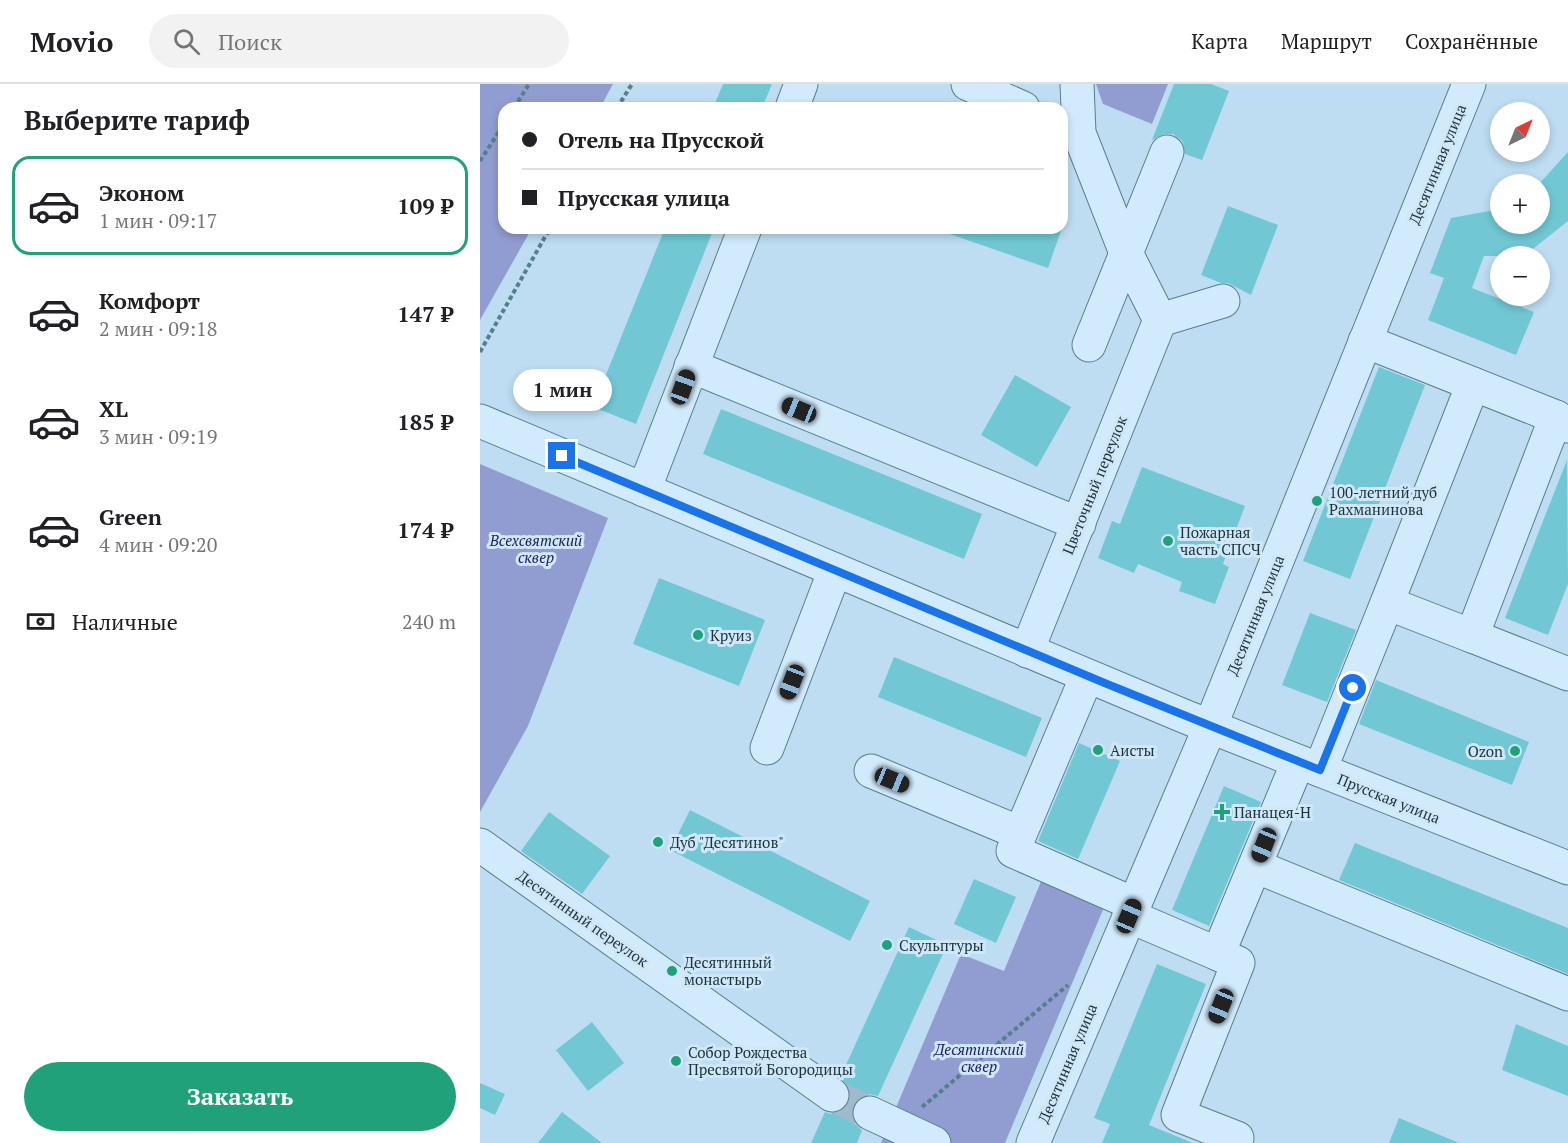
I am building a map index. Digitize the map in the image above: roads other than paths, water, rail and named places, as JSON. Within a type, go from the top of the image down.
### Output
[{"type":"street","points":[[794,102],[801,84]]},
{"type":"street","points":[[968,84],[1009,102]]},
{"type":"street","points":[[1077,84],[1071,129],[1126,253],[1160,320],[1223,301]]},
{"type":"street","name":"Десятинная улица","points":[[1033,1143],[1210,727],[1469,84]]},
{"type":"street","points":[[1089,345],[1167,152]]},
{"type":"street","points":[[644,490],[743,234]]},
{"type":"street","name":"Цветочный переулок","points":[[1027,651],[1160,320]]},
{"type":"street","points":[[1365,341],[1562,421],[1472,636]]},
{"type":"street","points":[[691,366],[1079,524]]},
{"type":"street","points":[[1218,954],[1255,866],[1309,766],[1387,603],[1473,384]]},
{"type":"street","name":"Прусская улица","points":[[480,422],[1210,727],[1566,861]]},
{"type":"street","points":[[767,748],[835,570]]},
{"type":"street","points":[[1387,603],[1568,674]]},
{"type":"street","points":[[1087,676],[1013,851],[1238,963],[1178,1115],[1237,1138]]},
{"type":"street","points":[[871,771],[1020,833]]},
{"type":"street","name":"Десятинный переулок","points":[[480,845],[832,1095]]},
{"type":"street","points":[[1255,866],[1568,994]]},
{"type":"street","points":[[884,1120],[934,1143]]},
{"type":"tunnel","points":[[832,1095],[870,1113]]},
{"type":"place","name":"100-летний дуб Рахманинова","points":[[1317,501]]},
{"type":"place","name":"Пожарная часть СПСЧ","points":[[1168,541]]},
{"type":"place","name":"Круиз","points":[[698,635]]},
{"type":"place","name":"Аисты","points":[[1098,750]]},
{"type":"place","name":"Ozon","points":[[1515,751]]},
{"type":"place","name":"Панацея-Н","points":[[1222,812]]},
{"type":"place","name":"Дуб \"Десятинов\"","points":[[658,842]]},
{"type":"place","name":"Скульптуры","points":[[887,945]]},
{"type":"place","name":"Десятинный монастырь","points":[[672,971]]},
{"type":"place","name":"Собор Рождества Пресвятой Богородицы","points":[[676,1061]]},
{"type":"park label","name":"Всехсвятский сквер","points":[[536,548]]},
{"type":"park label","name":"Десятинский сквер","points":[[979,1058]]}]
